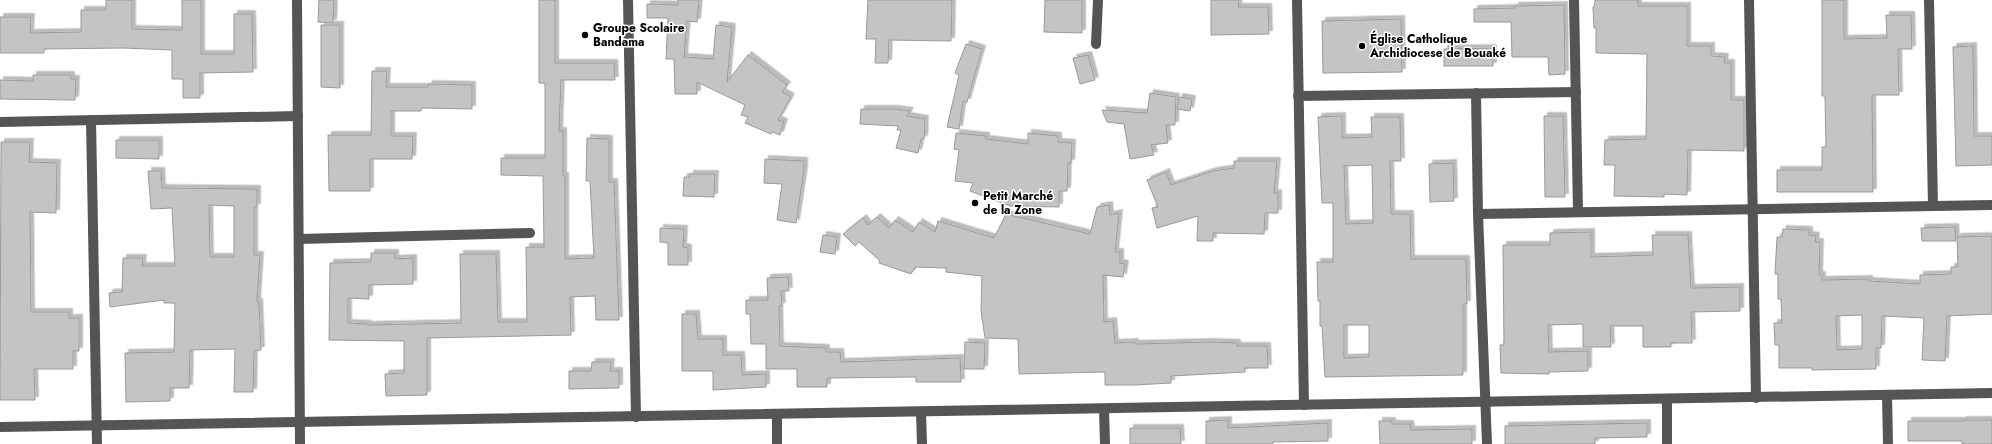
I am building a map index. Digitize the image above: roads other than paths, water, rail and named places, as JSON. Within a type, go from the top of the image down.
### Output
[{"type":"street","points":[[297,0],[300,444]]},
{"type":"street","points":[[628,0],[636,417]]},
{"type":"street","points":[[1096,44],[1098,0]]},
{"type":"street","points":[[1297,0],[1304,405]]},
{"type":"street","points":[[1574,0],[1578,212]]},
{"type":"street","points":[[1749,0],[1756,398]]},
{"type":"street","points":[[1929,0],[1933,206]]},
{"type":"street","points":[[1298,96],[1576,92]]},
{"type":"street","points":[[1476,93],[1478,214],[1487,444]]},
{"type":"street","points":[[0,122],[298,116]]},
{"type":"street","points":[[91,120],[97,444]]},
{"type":"street","points":[[1478,214],[1992,205]]},
{"type":"street","points":[[299,238],[530,233]]},
{"type":"street","points":[[0,427],[1992,393]]},
{"type":"street","points":[[1887,395],[1888,444]]},
{"type":"street","points":[[1667,399],[1667,444]]},
{"type":"street","points":[[1104,409],[1105,444]]},
{"type":"street","points":[[921,412],[922,444]]},
{"type":"street","points":[[776,414],[777,444]]},
{"type":"place","name":"Groupe Scolaire Bandama","points":[[585,35]]},
{"type":"place","name":"Église Catholique Archidiocese de Bouaké","points":[[1362,46]]},
{"type":"place","name":"Petit Marché de la Zone","points":[[975,203]]}]
